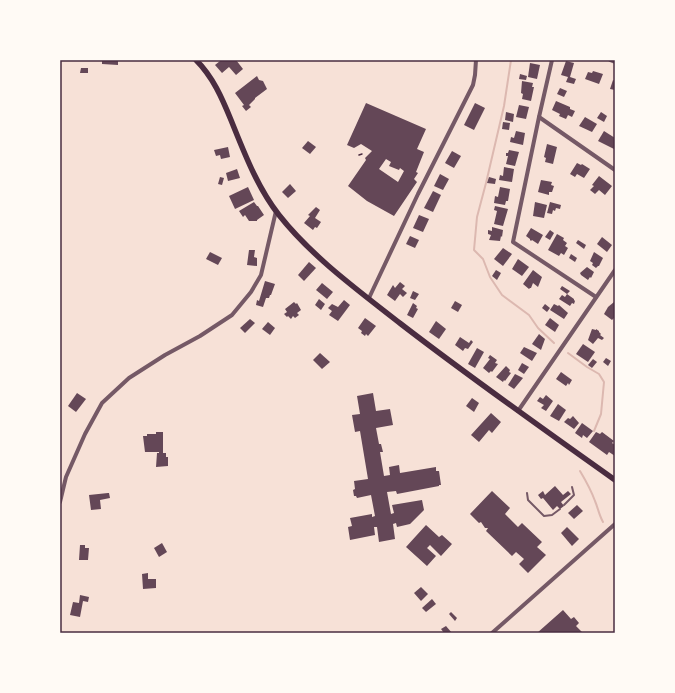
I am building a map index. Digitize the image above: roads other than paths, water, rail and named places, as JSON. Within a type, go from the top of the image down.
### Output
[{"type":"main road","points":[[196,60],[208,74],[220,94],[263,191],[288,226],[324,261],[430,346],[615,480]]},
{"type":"street","points":[[369,298],[418,194],[473,85],[476,60]]},
{"type":"street","points":[[552,60],[513,242],[596,297]]},
{"type":"street","points":[[610,60],[615,62]]},
{"type":"street","points":[[539,116],[615,170]]},
{"type":"street","points":[[60,502],[66,477],[85,434],[102,403],[129,378],[165,355],[200,336],[232,315],[252,292],[261,275],[276,211]]},
{"type":"street","points":[[518,411],[615,270]]},
{"type":"street","points":[[492,633],[615,524]]},
{"type":"lane","points":[[564,505],[574,495],[572,487]]},
{"type":"lane","points":[[527,493],[528,500],[544,516],[552,515],[560,509]]},
{"type":"waterway","points":[[511,60],[504,106],[477,217],[474,250],[483,259],[490,277],[502,295],[529,315],[538,328],[554,343]]},
{"type":"waterway","points":[[568,353],[599,374],[604,382],[601,414],[594,431]]},
{"type":"waterway","points":[[580,471],[592,493],[603,522]]}]
